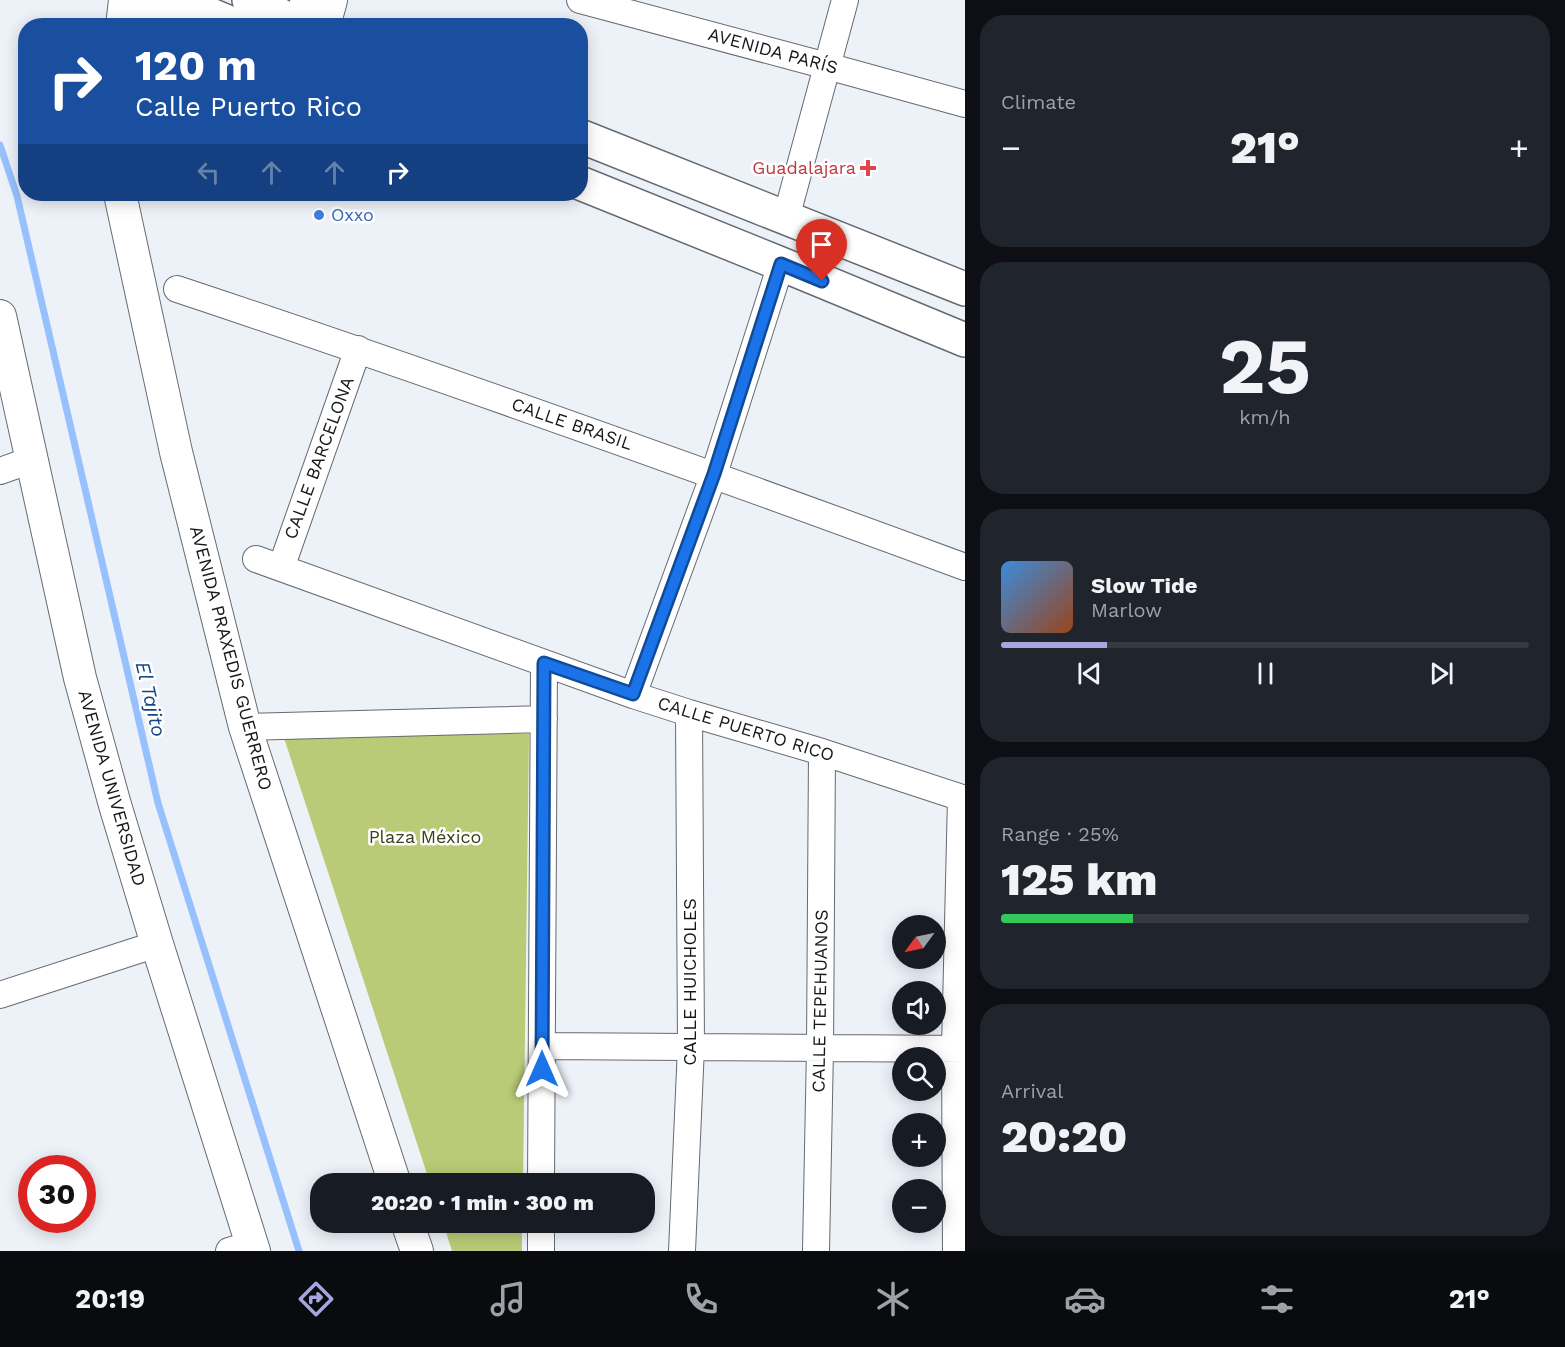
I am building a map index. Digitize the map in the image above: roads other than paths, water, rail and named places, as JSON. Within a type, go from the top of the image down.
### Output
[{"type":"main road","points":[[134,0],[174,18]]},
{"type":"main road","points":[[175,0],[301,18]]},
{"type":"main road","points":[[223,0],[249,10]]},
{"type":"main road","points":[[588,139],[965,289]]},
{"type":"main road","points":[[588,186],[965,340]]},
{"type":"street","points":[[123,18],[124,0]]},
{"type":"street","points":[[309,18],[331,0]]},
{"type":"street","name":"AVENIDA PARÍS","points":[[580,0],[965,104]]},
{"type":"street","points":[[786,218],[845,0]]},
{"type":"street","name":"AVENIDA PRAXEDIS GUERRERO","points":[[122,201],[176,452],[245,727],[391,1173]]},
{"type":"street","points":[[633,694],[714,474],[781,264]]},
{"type":"street","name":"CALLE BRASIL","points":[[177,289],[358,349],[714,474],[965,567]]},
{"type":"street","name":"AVENIDA UNIVERSIDAD","points":[[0,316],[80,678],[245,1248]]},
{"type":"street","name":"CALLE BARCELONA","points":[[280,568],[358,349]]},
{"type":"street","points":[[0,471],[31,460]]},
{"type":"street","name":"CALLE PUERTO RICO","points":[[256,559],[689,713],[822,752],[963,798]]},
{"type":"street","points":[[541,1173],[544,663]]},
{"type":"street","name":"CALLE HUICHOLES","points":[[682,1251],[690,1047],[689,713]]},
{"type":"street","points":[[245,727],[544,719]]},
{"type":"street","name":"CALLE TEPEHUANOS","points":[[816,1251],[822,752]]},
{"type":"street","points":[[956,1251],[963,798]]},
{"type":"street","points":[[0,994],[157,944]]},
{"type":"street","points":[[542,1046],[960,1049]]},
{"type":"street","points":[[411,1233],[417,1251]]},
{"type":"street","points":[[541,1233],[541,1251]]},
{"type":"waterway","name":"El Tajito","points":[[0,145],[18,200]]},
{"type":"waterway","name":"El Tajito","points":[[18,201],[158,803],[299,1251]]},
{"type":"place","name":"Guadalajara","points":[[868,168]]},
{"type":"place","name":"Oxxo","points":[[319,215]]},
{"type":"park label","name":"Plaza México","points":[[425,837]]}]
